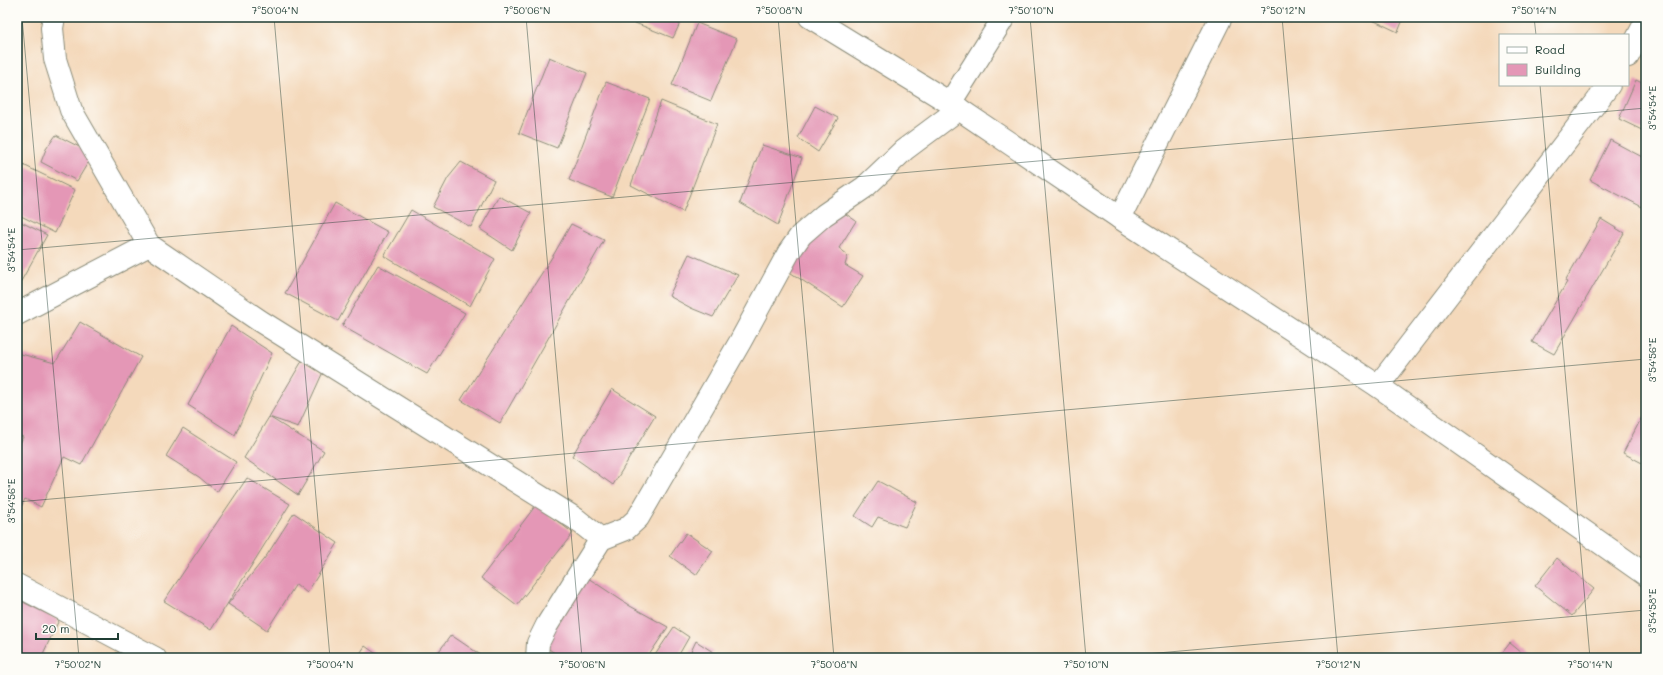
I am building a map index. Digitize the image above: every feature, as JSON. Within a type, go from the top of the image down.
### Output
[{"type":"street","points":[[54,17],[52,28],[55,59],[71,110],[149,245],[260,321],[576,519],[601,539]]},
{"type":"street","points":[[810,17],[954,106],[1120,218],[1378,386],[1646,575]]},
{"type":"street","points":[[537,658],[538,643],[547,625],[601,539],[626,529],[638,518],[740,342],[788,252],[801,235],[824,215],[866,188],[904,150],[954,106],[1004,17]]},
{"type":"street","points":[[1120,218],[1220,17]]},
{"type":"street","points":[[1629,54],[1646,21]]},
{"type":"street","points":[[1378,386],[1607,86]]},
{"type":"street","points":[[17,314],[149,245]]},
{"type":"street","points":[[17,586],[155,658]]},
{"type":"building","points":[[620,17],[683,17],[673,38]]},
{"type":"building","points":[[1366,17],[1404,17],[1398,32]]},
{"type":"building","points":[[697,23],[737,39],[711,101],[672,85]]},
{"type":"building","points":[[549,57],[587,73],[557,148],[519,133]]},
{"type":"building","points":[[1636,80],[1646,85],[1646,132],[1619,119]]},
{"type":"building","points":[[606,82],[650,99],[612,197],[569,180]]},
{"type":"building","points":[[661,101],[717,124],[683,212],[631,185]]},
{"type":"building","points":[[815,106],[838,118],[818,152],[798,138]]},
{"type":"building","points":[[56,135],[93,154],[77,181],[41,162],[46,149]]},
{"type":"building","points":[[1610,140],[1646,159],[1646,209],[1590,180]]},
{"type":"building","points":[[762,145],[802,158],[778,225],[740,203]]},
{"type":"building","points":[[17,162],[75,190],[55,233],[17,214]]},
{"type":"building","points":[[461,162],[494,180],[471,227],[433,207],[448,178]]},
{"type":"building","points":[[499,196],[531,213],[512,250],[480,229]]},
{"type":"building","points":[[335,203],[388,232],[338,321],[285,293]]},
{"type":"building","points":[[836,207],[856,221],[839,248],[848,255],[845,265],[863,276],[843,307],[788,271],[824,215]]},
{"type":"building","points":[[411,210],[495,259],[470,306],[384,256]]},
{"type":"building","points":[[1601,219],[1624,233],[1554,354],[1532,342]]},
{"type":"building","points":[[17,220],[47,235],[20,283],[17,281]]},
{"type":"building","points":[[571,224],[604,240],[500,423],[461,400],[554,254]]},
{"type":"building","points":[[689,254],[738,275],[713,317],[691,308],[669,296]]},
{"type":"building","points":[[378,265],[465,313],[427,374],[342,326]]},
{"type":"building","points":[[80,322],[141,357],[81,465],[64,457],[41,507],[25,499],[19,511],[17,510],[17,450],[23,437],[17,434],[17,353],[55,363]]},
{"type":"building","points":[[231,326],[272,353],[235,435],[188,405]]},
{"type":"building","points":[[302,361],[323,372],[298,427],[269,417]]},
{"type":"building","points":[[612,389],[655,416],[613,485],[572,456]]},
{"type":"building","points":[[269,417],[324,451],[298,495],[244,458]]},
{"type":"building","points":[[1642,417],[1646,419],[1646,460],[1644,464],[1623,453]]},
{"type":"building","points":[[183,428],[236,462],[217,492],[199,477],[166,456]]},
{"type":"building","points":[[247,478],[290,504],[211,630],[164,601]]},
{"type":"building","points":[[878,481],[917,502],[905,527],[878,517],[872,527],[855,516]]},
{"type":"building","points":[[536,505],[573,533],[517,605],[481,578]]},
{"type":"building","points":[[294,513],[338,543],[307,593],[296,584],[267,630],[228,604],[267,555]]},
{"type":"building","points":[[686,533],[713,551],[696,575],[670,556]]},
{"type":"building","points":[[1557,558],[1594,589],[1572,616],[1535,586]]},
{"type":"building","points":[[585,576],[630,606],[668,627],[647,658],[562,658],[543,645]]},
{"type":"building","points":[[17,599],[59,620],[41,658],[17,658]]},
{"type":"building","points":[[674,627],[689,637],[677,658],[653,658]]},
{"type":"building","points":[[451,635],[485,658],[434,658]]},
{"type":"building","points":[[696,641],[713,652],[709,658],[688,658]]},
{"type":"building","points":[[1510,643],[1528,658],[1498,658]]},
{"type":"building","points":[[365,646],[382,658],[357,658]]},
{"type":"building","points":[[117,652],[129,658],[114,658]]}]
